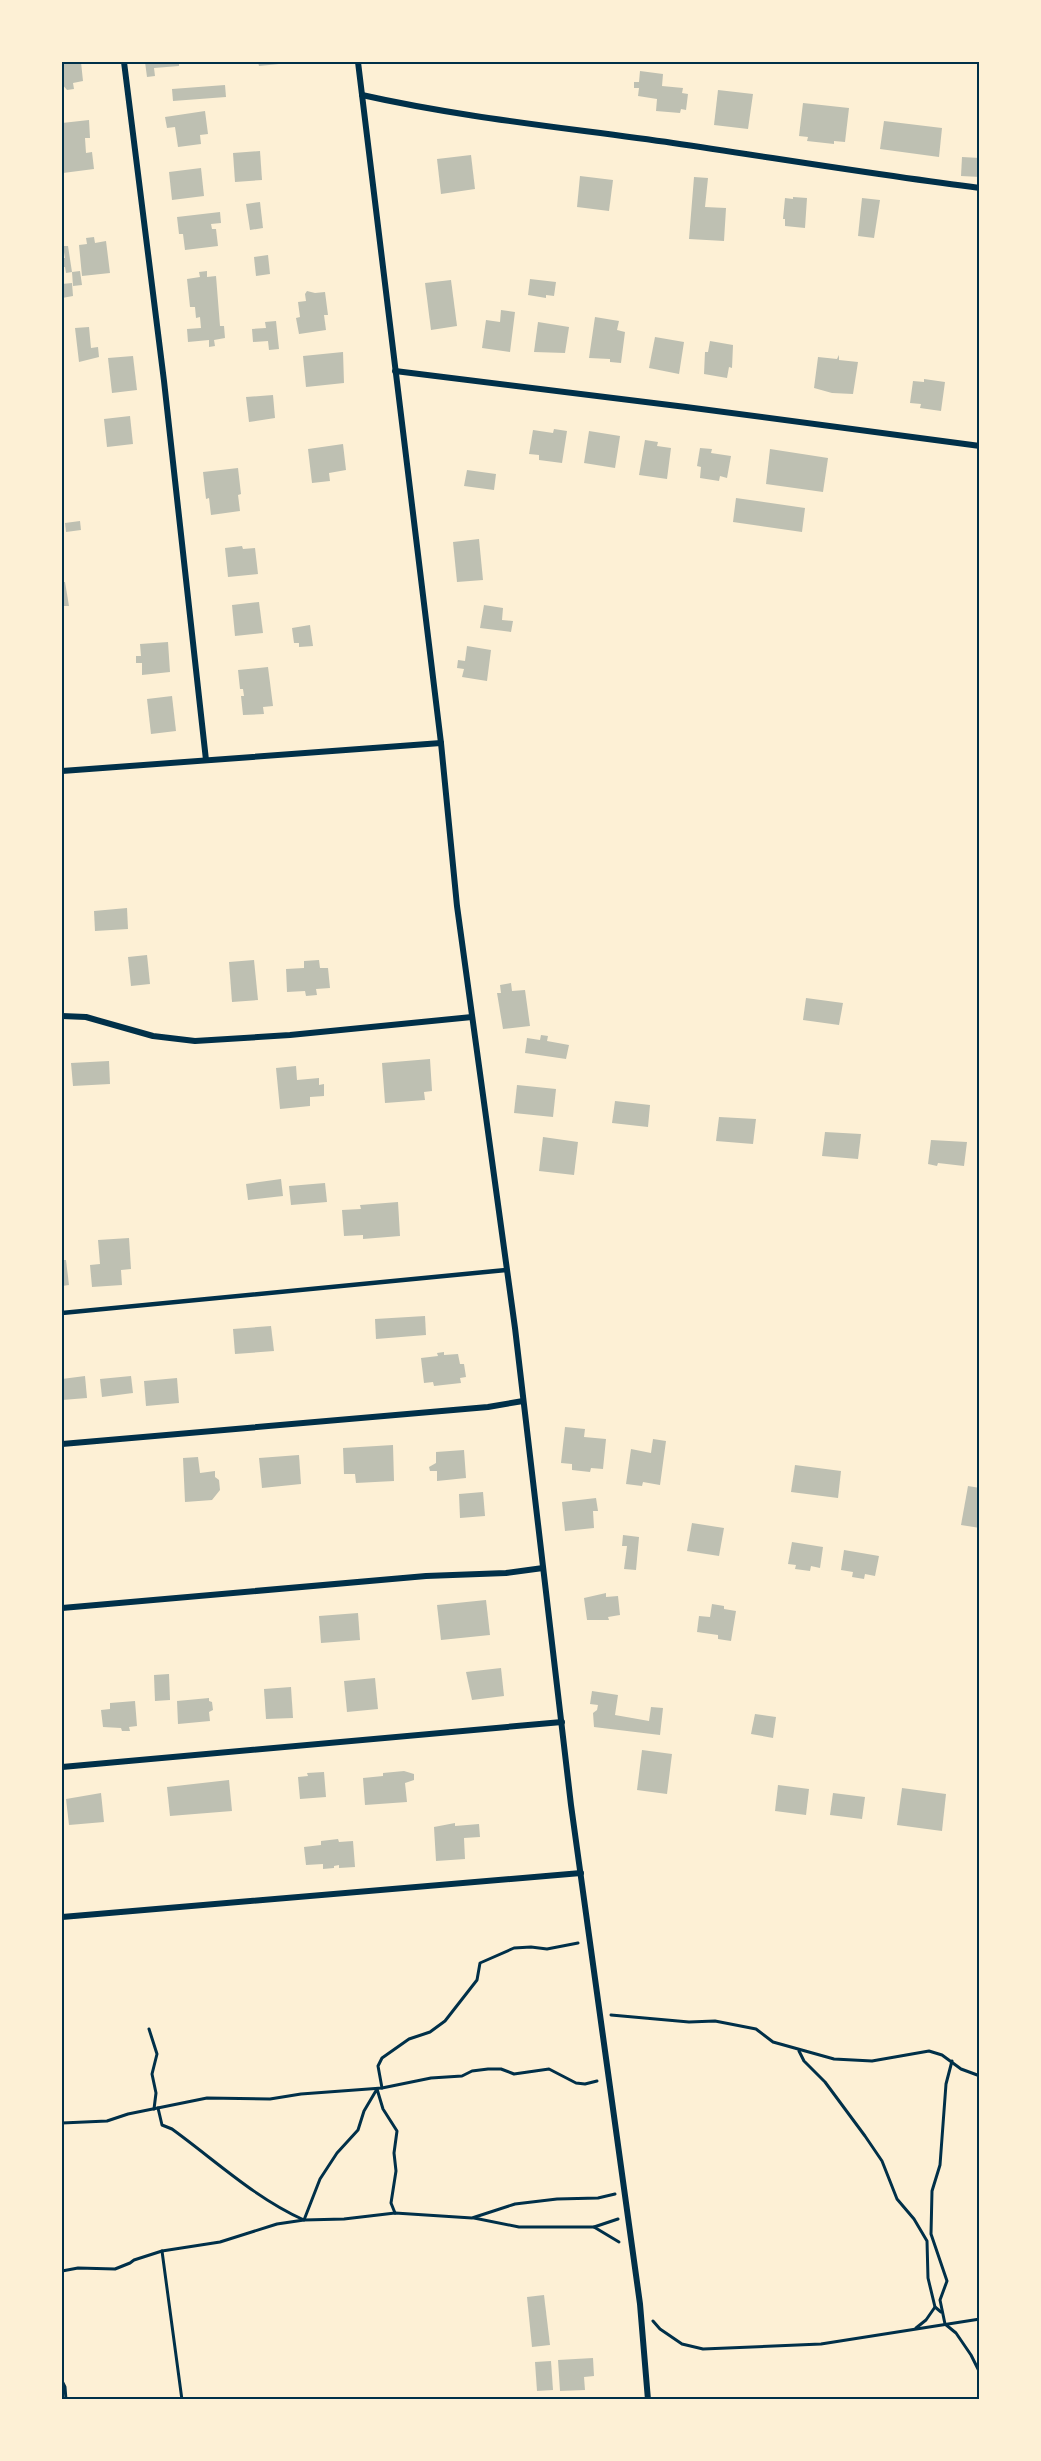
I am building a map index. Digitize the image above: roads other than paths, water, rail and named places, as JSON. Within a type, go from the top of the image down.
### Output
[{"type":"street","points":[[124,62],[164,381],[206,760]]},
{"type":"street","points":[[358,62],[441,743],[457,906],[523,1401],[580,1873],[640,2304],[648,2400]]},
{"type":"street","points":[[362,95],[409,106],[486,118],[672,143],[877,176],[980,188]]},
{"type":"street","points":[[395,371],[980,446]]},
{"type":"street","points":[[62,771],[441,743]]},
{"type":"street","points":[[62,1016],[86,1017],[153,1036],[195,1041],[290,1035],[472,1017]]},
{"type":"street","points":[[62,1444],[488,1407],[523,1401]]},
{"type":"street","points":[[62,1608],[426,1576],[506,1573],[543,1568]]},
{"type":"street","points":[[62,1767],[562,1722]]},
{"type":"street","points":[[62,1917],[580,1873]]},
{"type":"lane","points":[[62,1313],[506,1270]]}]
